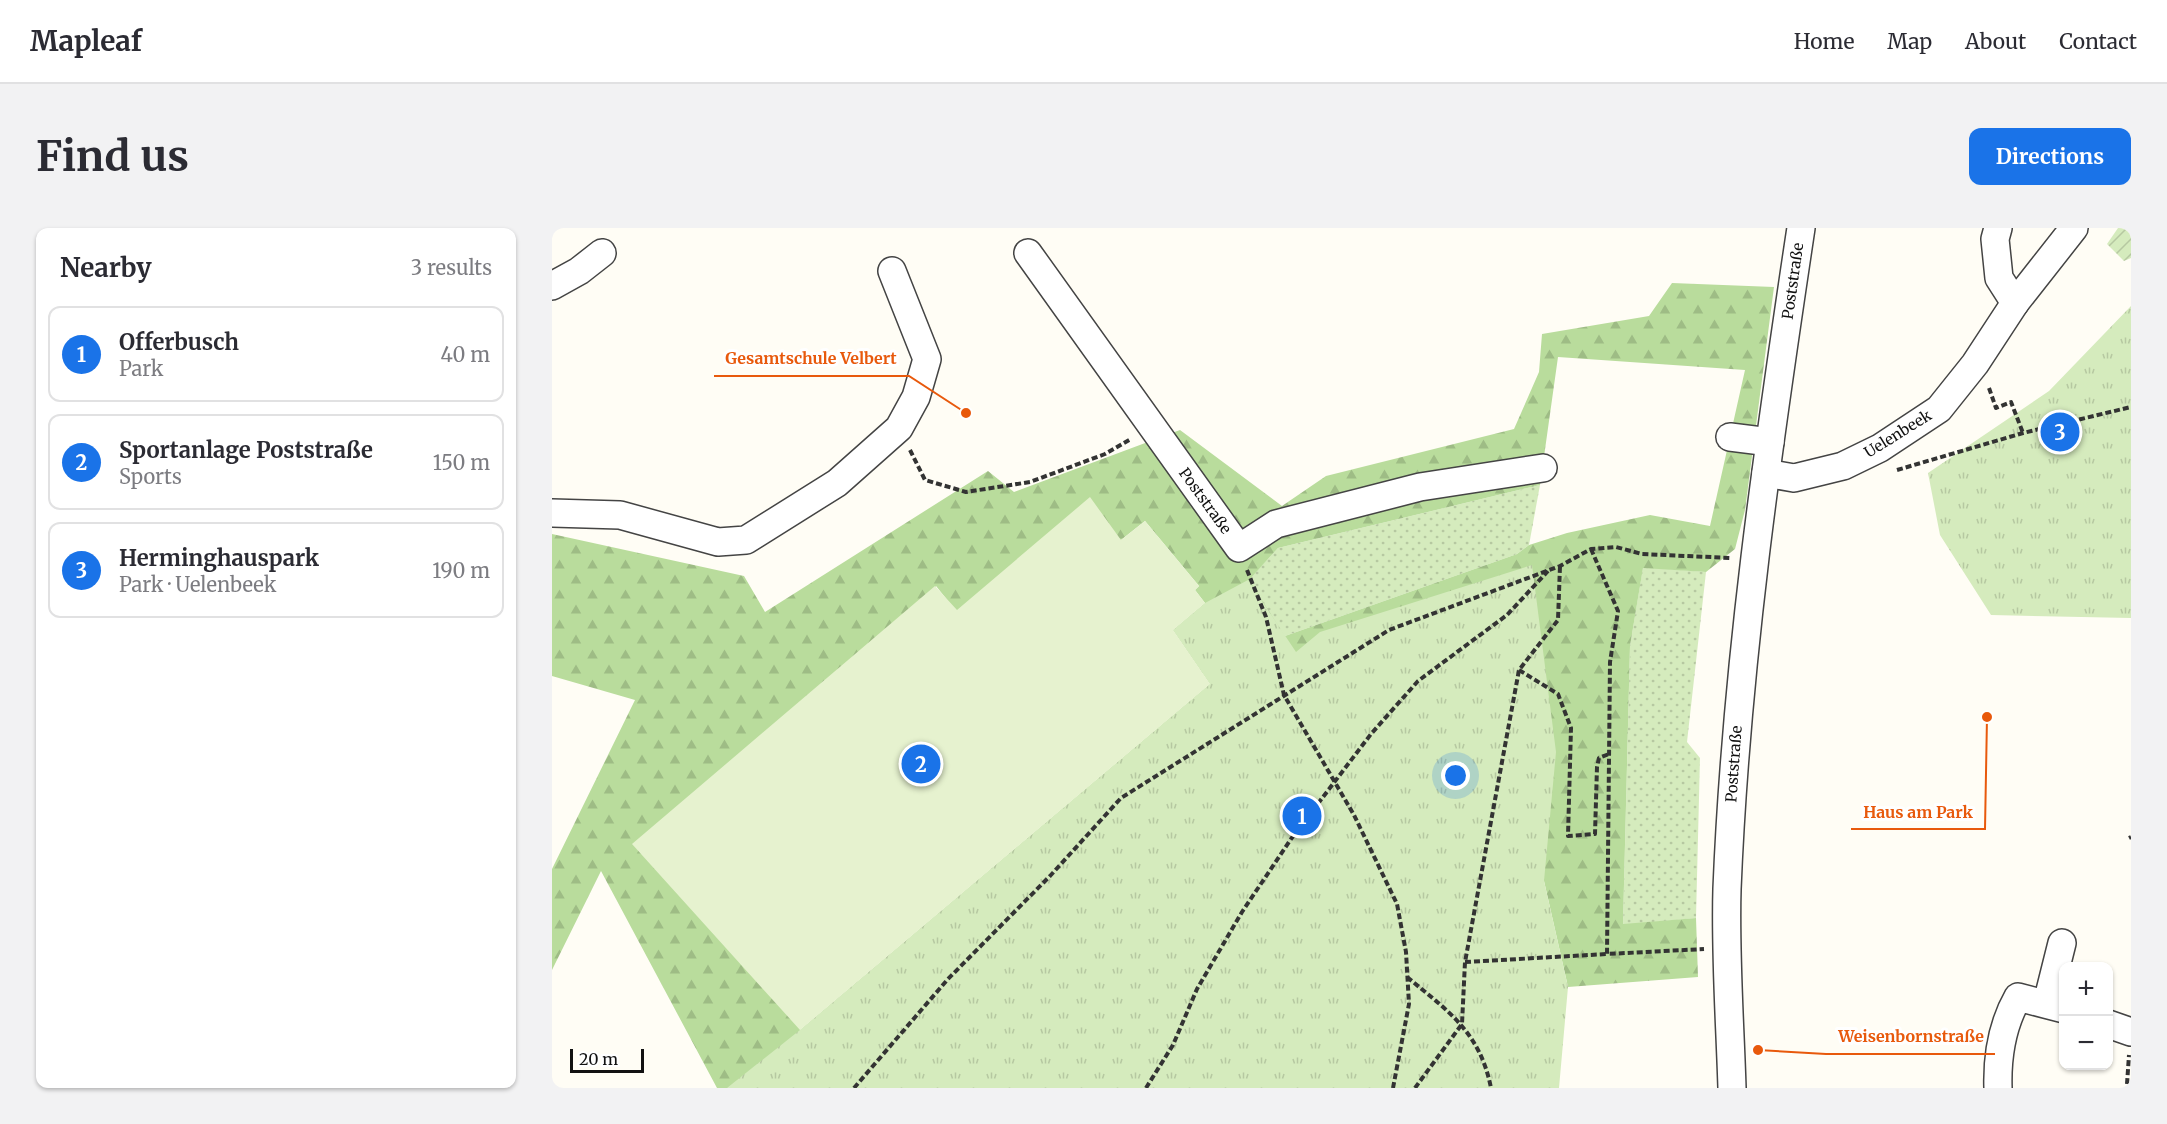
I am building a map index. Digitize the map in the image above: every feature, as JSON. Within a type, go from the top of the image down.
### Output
[{"type":"street","name":"Poststraße","points":[[1732,1088],[1727,892],[1733,761],[1770,441],[1800,228]]},
{"type":"street","points":[[1998,228],[1995,239],[1999,278],[2015,303]]},
{"type":"street","name":"Uelenbeek","points":[[1766,473],[1794,478],[1843,466],[1880,448],[1940,409],[1976,364],[2015,303],[2074,228]]},
{"type":"street","points":[[552,286],[579,271],[602,253]]},
{"type":"street","name":"Poststraße","points":[[1028,254],[1239,548],[1276,524],[1420,487],[1543,468]]},
{"type":"street","points":[[552,513],[620,515],[718,542],[746,540],[837,483],[899,428],[916,397],[927,359],[892,271]]},
{"type":"street","points":[[1730,436],[1770,441]]},
{"type":"street","points":[[1998,1088],[1997,1065],[2007,1016],[2018,997],[2055,1006],[2062,943]]},
{"type":"street","points":[[2113,1025],[2131,1032]]},
{"type":"path","points":[[1989,385],[1996,408],[2011,402],[2023,433]]},
{"type":"path","points":[[1886,473],[2023,433],[2131,407]]},
{"type":"path","points":[[899,428],[925,480],[966,492],[1030,482],[1106,454],[1152,427]]},
{"type":"path","points":[[854,1088],[948,979],[1050,876],[1121,798],[1389,630],[1560,566],[1591,549],[1617,547],[1642,554],[1732,558]]},
{"type":"path","points":[[1239,548],[1266,617],[1284,695],[1336,782],[1397,904],[1409,1004],[1393,1088]]},
{"type":"path","points":[[1591,549],[1618,611],[1610,662],[1607,954]]},
{"type":"path","points":[[1415,1088],[1462,1024],[1465,962],[1519,670],[1558,620],[1560,566]]},
{"type":"path","points":[[1146,1088],[1173,1045],[1197,989],[1242,912],[1291,839],[1371,734],[1418,681],[1507,615],[1550,569]]},
{"type":"path","points":[[1519,670],[1558,694],[1571,728],[1568,836],[1595,834],[1597,768],[1599,758],[1609,754]]},
{"type":"path","points":[[1465,962],[1728,949]]},
{"type":"path","points":[[1407,977],[1462,1024],[1487,1067],[1491,1088]]},
{"type":"path","points":[[2127,1073],[2127,1084]]},
{"type":"green space","points":[[2118,228],[2131,228],[2131,258],[2124,261],[2107,244]]},
{"type":"green space","points":[[1672,283],[1774,287],[1745,510],[1735,549],[1706,572],[1643,568],[1630,646],[1623,924],[1696,918],[1698,977],[1568,987],[1544,881],[1354,1088],[717,1088],[601,871],[552,970],[552,869],[635,700],[552,676],[552,534],[744,576],[765,612],[988,471],[1014,492],[1180,430],[1282,506],[1326,476],[1514,429],[1539,372],[1542,334],[1649,316]],"holes":[[[1558,357],[1745,370],[1710,526],[1650,515],[1567,533],[1529,545],[1517,554],[1285,636],[1249,580],[1278,548],[1540,485]],[[1145,521],[1199,586],[1195,590],[1205,603],[1173,630],[1210,684],[800,1030],[936,586],[956,611],[1121,540]]]},
{"type":"green space","points":[[2131,306],[2131,618],[1991,615],[1940,535],[1928,473],[2049,391]]},
{"type":"green space","points":[[1540,485],[1529,545],[1517,554],[1285,636],[1248,580],[1278,548]]},
{"type":"green space","points":[[1090,497],[1121,540],[1145,521],[1199,586],[1195,590],[1205,603],[1173,630],[1210,684],[800,1030],[632,844],[935,586],[957,610]]},
{"type":"green space","points":[[1532,565],[1556,752],[1544,881],[1568,987],[1559,1088],[727,1088],[800,1030],[1210,684],[1173,630],[1205,603],[1248,580],[1296,652],[1320,632]]},
{"type":"green space","points":[[1643,567],[1706,572],[1687,742],[1700,758],[1696,918],[1623,925],[1630,646]]},
{"type":"place","name":"Gesamtschule Velbert","points":[[966,413]]},
{"type":"place","name":"Herminghauspark","points":[[2060,432]]},
{"type":"place","name":"Haus am Park","points":[[1987,717]]},
{"type":"place","name":"Sportanlage Poststraße","points":[[921,764]]},
{"type":"place","name":"Offerbusch","points":[[1302,816]]},
{"type":"place","name":"Weisenbornstraße","points":[[1758,1050]]}]
